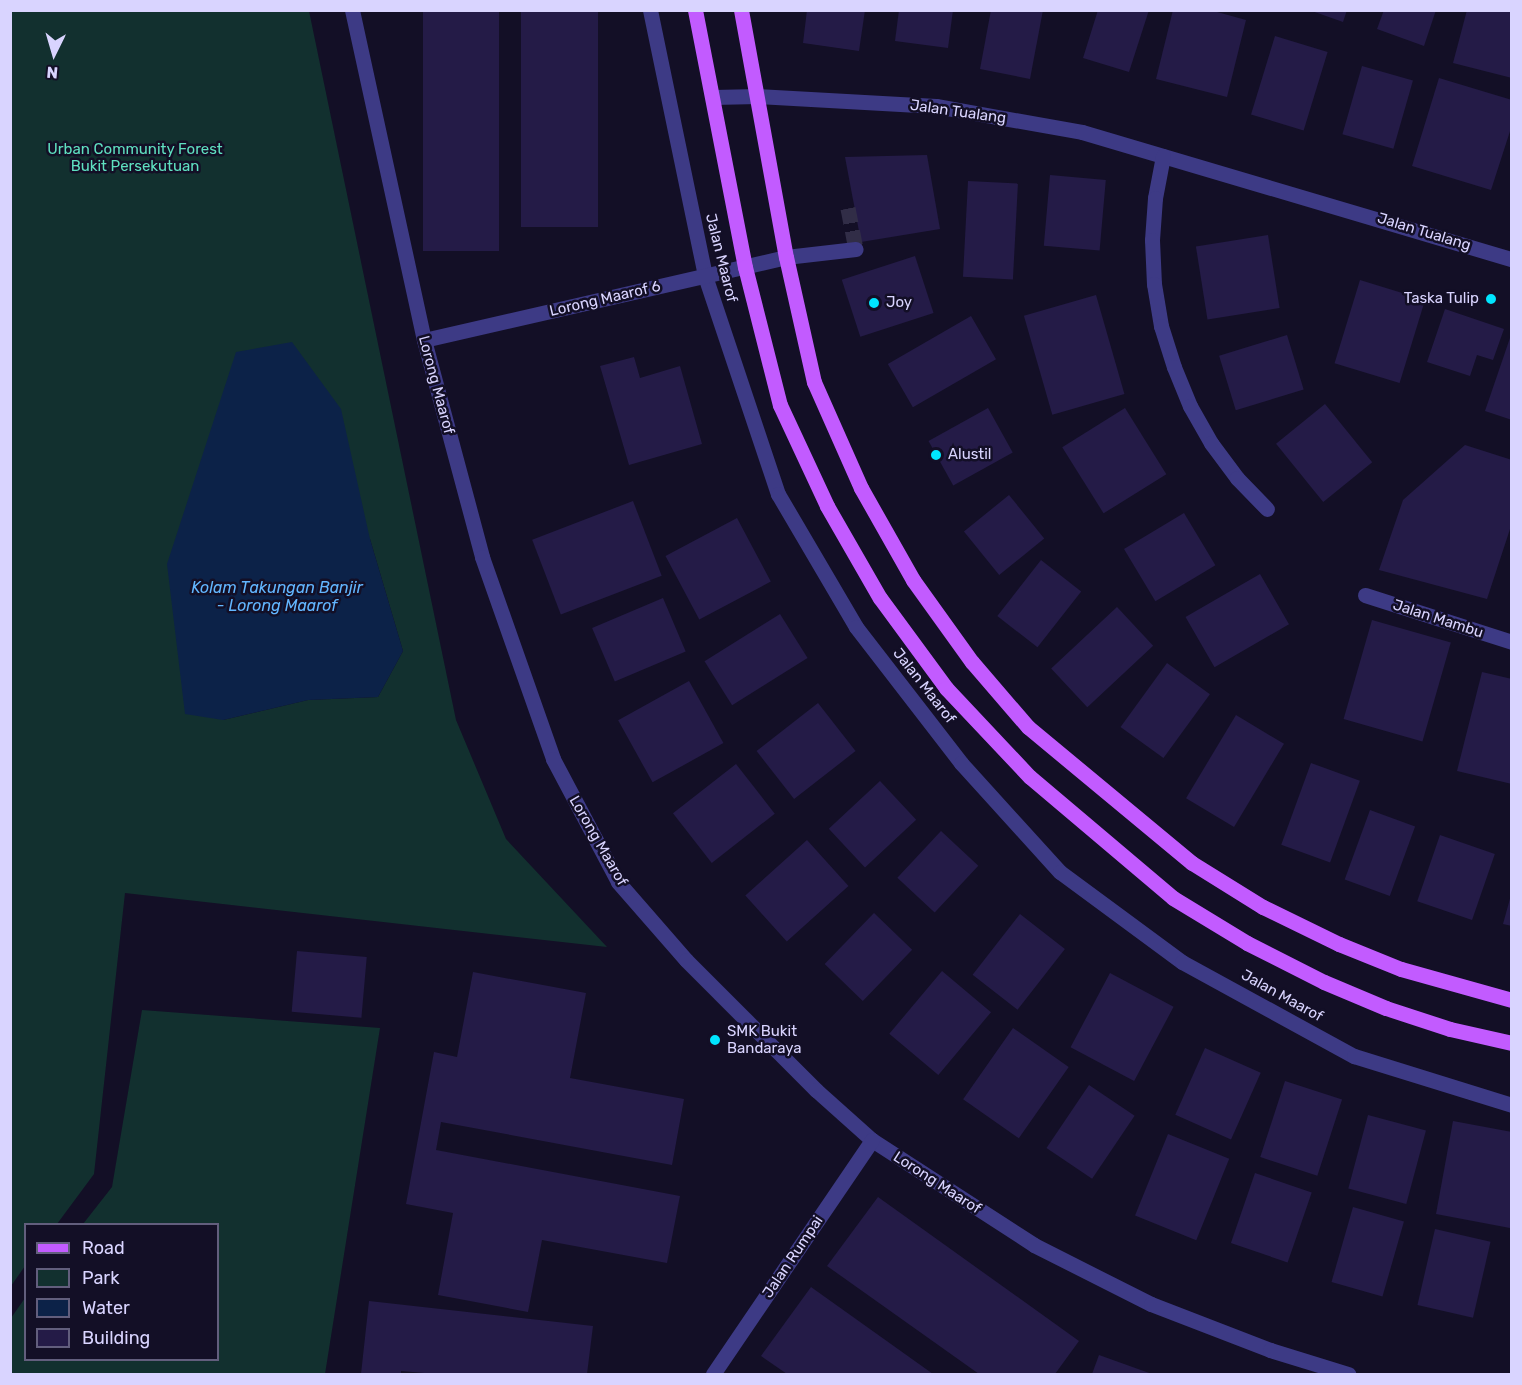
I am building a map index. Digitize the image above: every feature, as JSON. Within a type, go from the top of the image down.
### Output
[{"type":"main road","name":"Jalan Maarof","points":[[695,10],[746,267],[780,405],[827,506],[880,598],[940,679],[1030,777],[1173,898],[1247,943],[1324,982],[1386,1008],[1450,1029],[1512,1043]]},
{"type":"main road","points":[[741,10],[786,257],[814,382],[861,488],[913,580],[972,662],[1028,727],[1191,863],[1263,906],[1339,944],[1401,969],[1512,1000]]},
{"type":"street","name":"Lorong Maarof","points":[[352,10],[424,340],[482,557],[553,759],[618,882],[686,960],[816,1090],[872,1140],[1034,1245],[1151,1304],[1270,1350],[1348,1374]]},
{"type":"street","name":"Jalan Maarof","points":[[650,10],[705,276],[778,494],[856,627],[961,763],[1060,872],[1182,962],[1354,1056],[1512,1105]]},
{"type":"street","name":"Jalan Tualang","points":[[713,97],[758,96],[936,106],[1082,132],[1512,259]]},
{"type":"street","points":[[1163,156],[1155,198],[1152,240],[1154,284],[1164,336],[1173,367],[1190,406],[1211,443],[1237,478],[1267,509]]},
{"type":"street","name":"Lorong Maarof 6","points":[[424,340],[786,257],[856,249]]},
{"type":"street","name":"Jalan Mambu","points":[[1365,595],[1512,642]]},
{"type":"street","name":"Jalan Rumpai","points":[[713,1374],[872,1140]]},
{"type":"green space","name":"Urban Community Forest Bukit Persekutuan","points":[[11,11],[309,11],[456,720],[506,839],[607,947],[125,893],[94,1174],[58,1223],[24,1223],[24,1267],[11,1286]],"holes":[[[370,539],[403,651],[378,697],[308,700],[223,720]]]},
{"type":"green space","points":[[142,1010],[380,1028],[325,1374],[11,1374],[11,1318],[24,1299],[24,1361],[219,1361],[219,1223],[84,1223],[112,1187]]},
{"type":"water","name":"Kolam Takungan Banjir - Lorong Maarof","points":[[292,342],[341,409],[370,539],[403,651],[378,697],[308,700],[223,720],[185,714],[167,564],[236,352]]},
{"type":"building","points":[[423,10],[499,10],[499,251],[423,251]]},
{"type":"building","points":[[521,10],[598,10],[598,227],[521,227]]},
{"type":"building","points":[[807,10],[865,10],[859,51],[803,43]]},
{"type":"building","points":[[899,10],[953,10],[948,48],[895,41]]},
{"type":"building","points":[[991,10],[1043,10],[1030,79],[980,69]]},
{"type":"building","points":[[1098,10],[1149,10],[1129,72],[1083,58]]},
{"type":"building","points":[[1173,10],[1210,10],[1246,20],[1227,97],[1156,79]]},
{"type":"building","points":[[1309,10],[1347,10],[1343,22]]},
{"type":"building","points":[[1384,10],[1436,10],[1424,46],[1377,29]]},
{"type":"building","points":[[1467,10],[1512,10],[1512,78],[1453,63]]},
{"type":"building","points":[[1275,36],[1328,52],[1304,130],[1251,114]]},
{"type":"building","points":[[1362,66],[1413,81],[1393,149],[1342,134]]},
{"type":"building","points":[[1439,78],[1512,100],[1512,125],[1491,190],[1412,166]]},
{"type":"building","points":[[927,155],[940,229],[861,242],[845,157]]},
{"type":"building","points":[[1050,175],[1106,180],[1100,251],[1044,246]]},
{"type":"building","points":[[968,181],[1018,184],[1013,279],[963,277]]},
{"type":"building","points":[[1268,235],[1280,308],[1207,320],[1196,246]]},
{"type":"building","points":[[915,256],[934,313],[860,337],[842,280]]},
{"type":"building","points":[[1360,280],[1425,300],[1400,383],[1335,363]]},
{"type":"building","points":[[1096,295],[1124,394],[1052,415],[1024,316]]},
{"type":"building","points":[[1445,309],[1504,329],[1493,360],[1477,355],[1470,376],[1427,362]]},
{"type":"building","points":[[971,316],[996,359],[913,407],[888,364]]},
{"type":"building","points":[[1287,335],[1304,390],[1236,410],[1219,356]]},
{"type":"building","points":[[1512,335],[1512,420],[1485,411]]},
{"type":"building","points":[[634,357],[640,378],[680,366],[702,444],[629,465],[600,366]]},
{"type":"building","points":[[1325,404],[1372,462],[1323,502],[1276,444]]},
{"type":"building","points":[[988,408],[1013,453],[953,486],[929,441]]},
{"type":"building","points":[[1125,408],[1166,474],[1104,513],[1062,447]]},
{"type":"building","points":[[1465,445],[1512,460],[1512,523],[1487,599],[1379,570],[1403,500]]},
{"type":"building","points":[[1009,495],[1044,539],[999,575],[964,532]]},
{"type":"building","points":[[633,501],[662,576],[561,614],[532,540]]},
{"type":"building","points":[[1184,513],[1215,565],[1155,601],[1124,549]]},
{"type":"building","points":[[737,518],[771,582],[699,620],[665,556]]},
{"type":"building","points":[[1041,560],[1081,591],[1037,647],[997,616]]},
{"type":"building","points":[[1260,574],[1289,624],[1215,667],[1186,617]]},
{"type":"building","points":[[663,598],[686,651],[615,681],[592,628]]},
{"type":"building","points":[[1117,607],[1153,646],[1087,707],[1051,668]]},
{"type":"building","points":[[780,614],[808,658],[732,705],[705,661]]},
{"type":"building","points":[[1372,620],[1451,643],[1422,742],[1344,719]]},
{"type":"building","points":[[1167,663],[1210,694],[1163,758],[1121,727]]},
{"type":"building","points":[[1482,672],[1512,679],[1512,784],[1457,771]]},
{"type":"building","points":[[689,681],[723,743],[653,782],[618,720]]},
{"type":"building","points":[[818,703],[856,751],[794,799],[757,751]]},
{"type":"building","points":[[1236,715],[1284,744],[1234,827],[1186,798]]},
{"type":"building","points":[[1311,763],[1360,781],[1330,863],[1281,845]]},
{"type":"building","points":[[736,764],[775,814],[712,863],[673,813]]},
{"type":"building","points":[[880,781],[916,820],[865,868],[829,829]]},
{"type":"building","points":[[1370,810],[1415,826],[1390,896],[1345,880]]},
{"type":"building","points":[[941,831],[978,866],[935,913],[897,878]]},
{"type":"building","points":[[1440,835],[1495,854],[1472,920],[1417,901]]},
{"type":"building","points":[[807,840],[848,886],[787,942],[745,896]]},
{"type":"building","points":[[1512,896],[1512,926],[1503,924]]},
{"type":"building","points":[[874,913],[912,950],[863,1001],[825,964]]},
{"type":"building","points":[[1020,914],[1065,949],[1018,1010],[973,975]]},
{"type":"building","points":[[297,951],[367,957],[361,1018],[292,1012]]},
{"type":"building","points":[[942,971],[991,1012],[938,1075],[889,1034]]},
{"type":"building","points":[[473,972],[586,993],[570,1078],[684,1099],[672,1165],[441,1122],[436,1150],[680,1196],[667,1263],[542,1240],[528,1312],[438,1295],[453,1213],[406,1204],[434,1052],[457,1057]]},
{"type":"building","points":[[1110,973],[1174,1007],[1134,1081],[1071,1047]]},
{"type":"building","points":[[1013,1028],[1069,1067],[1019,1138],[963,1099]]},
{"type":"building","points":[[1205,1048],[1261,1073],[1231,1139],[1175,1115]]},
{"type":"building","points":[[1285,1081],[1342,1100],[1317,1176],[1260,1157]]},
{"type":"building","points":[[1089,1085],[1135,1116],[1092,1179],[1047,1148]]},
{"type":"building","points":[[1368,1115],[1426,1131],[1406,1204],[1348,1188]]},
{"type":"building","points":[[1453,1121],[1512,1132],[1510,1228],[1436,1214]]},
{"type":"building","points":[[1168,1134],[1229,1159],[1196,1240],[1135,1216]]},
{"type":"building","points":[[1255,1173],[1312,1193],[1288,1263],[1231,1243]]},
{"type":"building","points":[[878,1197],[1079,1341],[1055,1374],[979,1374],[827,1266]]},
{"type":"building","points":[[1353,1207],[1404,1222],[1382,1297],[1332,1282]]},
{"type":"building","points":[[1435,1229],[1491,1242],[1473,1318],[1417,1305]]},
{"type":"building","points":[[811,1287],[933,1374],[787,1374],[761,1356]]},
{"type":"building","points":[[369,1301],[593,1326],[587,1374],[436,1374],[401,1371],[401,1374],[361,1374]]},
{"type":"building","points":[[1099,1355],[1152,1374],[1092,1374]]},
{"type":"tunnel","points":[[848,208],[856,249]]},
{"type":"place","name":"Taska Tulip","points":[[1491,299]]},
{"type":"place","name":"Joy","points":[[874,303]]},
{"type":"place","name":"Alustil","points":[[936,455]]},
{"type":"place","name":"SMK Bukit Bandaraya","points":[[715,1040]]}]
